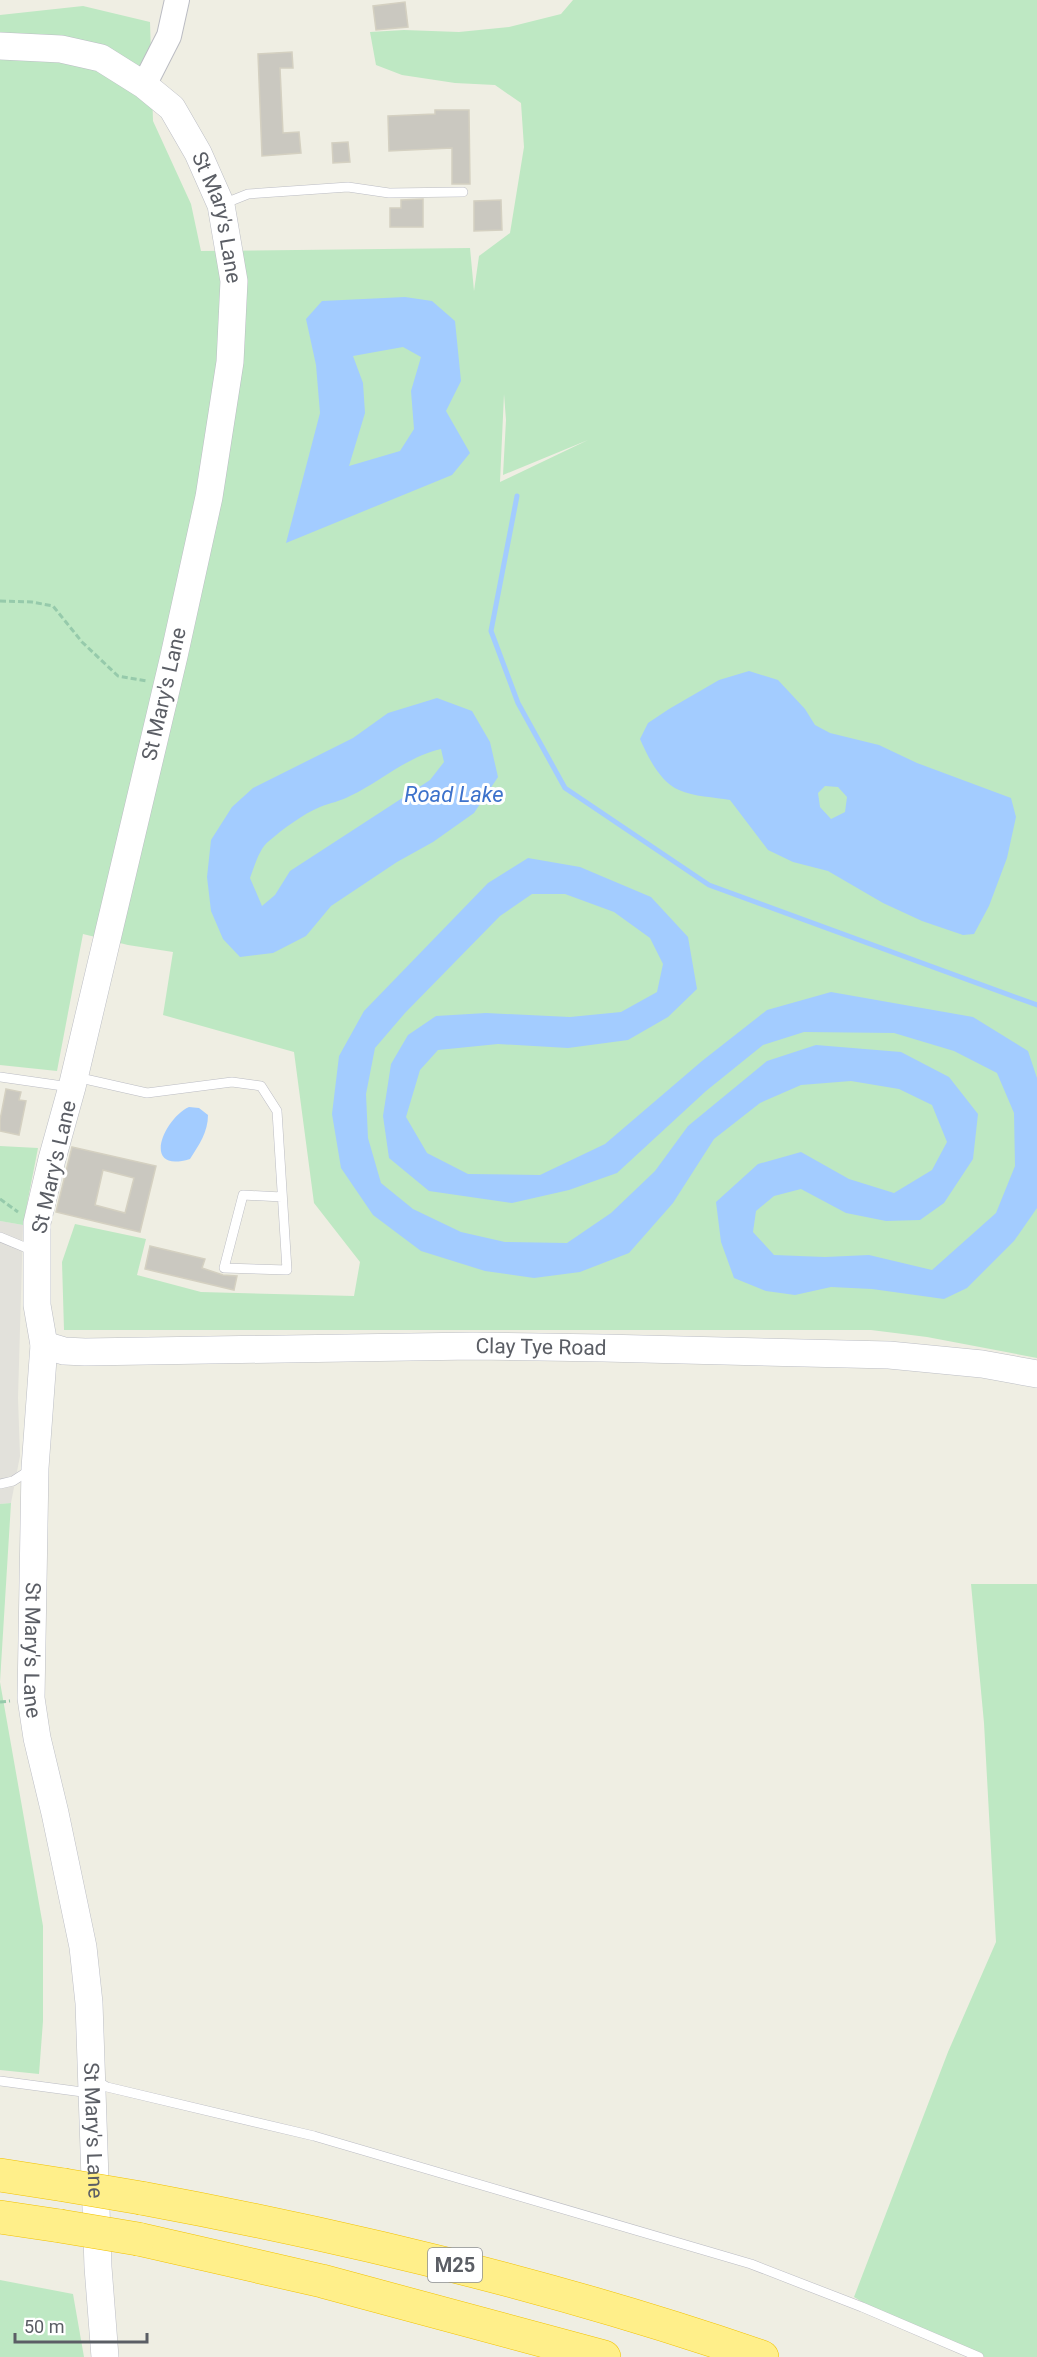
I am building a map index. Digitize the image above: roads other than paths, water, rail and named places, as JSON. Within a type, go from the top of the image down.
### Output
[{"type":"highway","name":"M25","points":[[0,2175],[141,2198],[347,2239],[574,2297],[762,2357]]},
{"type":"highway","name":"M25","points":[[0,2217],[138,2240],[322,2281],[604,2357]]},
{"type":"main road","name":"St Mary's Lane","points":[[0,46],[61,49],[101,58],[144,85],[172,108],[198,153],[221,205],[234,281],[230,362],[209,497],[73,1082],[37,1223],[37,1305],[44,1345],[35,1468],[31,1698],[37,1738],[58,1823],[83,1947],[89,2003],[99,2267],[105,2357]]},
{"type":"main road","name":"Clay Tye Road","points":[[44,1345],[64,1351],[86,1352],[473,1346],[889,1355],[982,1364],[1037,1374]]},
{"type":"street","points":[[144,85],[169,36],[177,0]]},
{"type":"lane","points":[[221,205],[249,194],[348,187],[389,193],[463,192]]},
{"type":"lane","points":[[0,1077],[73,1082],[147,1093],[232,1083],[261,1086],[277,1111],[287,1270],[224,1268],[243,1195],[282,1197]]},
{"type":"lane","points":[[0,1237],[36,1252]]},
{"type":"lane","points":[[0,1484],[13,1481],[35,1468]]},
{"type":"lane","points":[[0,2081],[106,2087],[314,2136],[751,2265],[862,2307],[979,2357]]},
{"type":"water","points":[[405,297],[432,301],[455,321],[461,381],[446,411],[470,453],[452,475],[286,543],[320,413],[316,365],[306,319],[322,301]],"holes":[[[403,347],[421,357],[411,391],[414,429],[400,451],[349,466],[365,413],[363,383],[353,356]]]},
{"type":"water","points":[[749,671],[778,680],[805,709],[815,725],[830,733],[879,745],[917,763],[1011,798],[1016,817],[1007,858],[989,906],[974,934],[963,935],[922,921],[883,903],[828,871],[793,862],[768,850],[730,800],[685,792],[666,781],[651,761],[640,739],[648,723],[719,680]],"holes":[[[825,786],[838,787],[847,797],[845,812],[831,819],[820,807],[818,793]]]},
{"type":"water","name":"Road Lake","points":[[437,698],[472,711],[490,742],[498,777],[474,813],[433,842],[397,862],[331,906],[306,936],[273,953],[240,957],[223,939],[211,911],[207,877],[211,840],[232,807],[253,788],[353,738],[388,713]],"holes":[[[441,749],[444,762],[430,780],[290,871],[275,895],[262,906],[250,878],[263,848],[280,832],[320,807],[350,796],[405,763],[428,753]]]},
{"type":"water","points":[[528,858],[580,867],[651,897],[688,937],[697,989],[668,1017],[628,1040],[568,1048],[498,1044],[438,1050],[420,1070],[406,1117],[427,1153],[468,1174],[540,1175],[605,1144],[702,1061],[767,1010],[831,992],[973,1017],[1028,1051],[1037,1078],[1037,1208],[1014,1241],[967,1288],[944,1299],[872,1289],[831,1287],[795,1295],[766,1291],[734,1278],[721,1242],[716,1202],[758,1164],[801,1152],[849,1179],[894,1193],[932,1170],[947,1142],[932,1105],[899,1089],[851,1081],[801,1085],[760,1103],[714,1139],[673,1203],[629,1253],[580,1272],[534,1278],[485,1271],[421,1251],[373,1215],[341,1168],[332,1114],[339,1056],[364,1011],[488,883]],"holes":[[[532,894],[565,894],[614,912],[650,938],[663,964],[657,992],[621,1012],[570,1017],[486,1013],[436,1016],[408,1035],[391,1064],[383,1116],[389,1158],[429,1191],[512,1203],[569,1190],[617,1173],[706,1091],[763,1045],[804,1032],[894,1033],[954,1051],[997,1073],[1014,1113],[1015,1166],[996,1213],[932,1270],[869,1255],[825,1257],[774,1255],[753,1232],[756,1211],[774,1196],[801,1189],[846,1213],[886,1221],[920,1220],[944,1203],[973,1159],[978,1114],[949,1077],[901,1052],[816,1045],[767,1061],[688,1126],[655,1171],[611,1213],[567,1243],[505,1242],[461,1232],[413,1209],[381,1183],[368,1138],[366,1094],[375,1048],[405,1013],[500,916]]]},
{"type":"water","points":[[189,1107],[199,1108],[208,1115],[202,1138],[190,1159],[175,1162],[165,1159],[161,1152],[161,1143],[165,1132],[180,1113]]},
{"type":"waterway","points":[[517,496],[491,631],[518,703],[565,788],[709,885],[1037,1005]]}]
